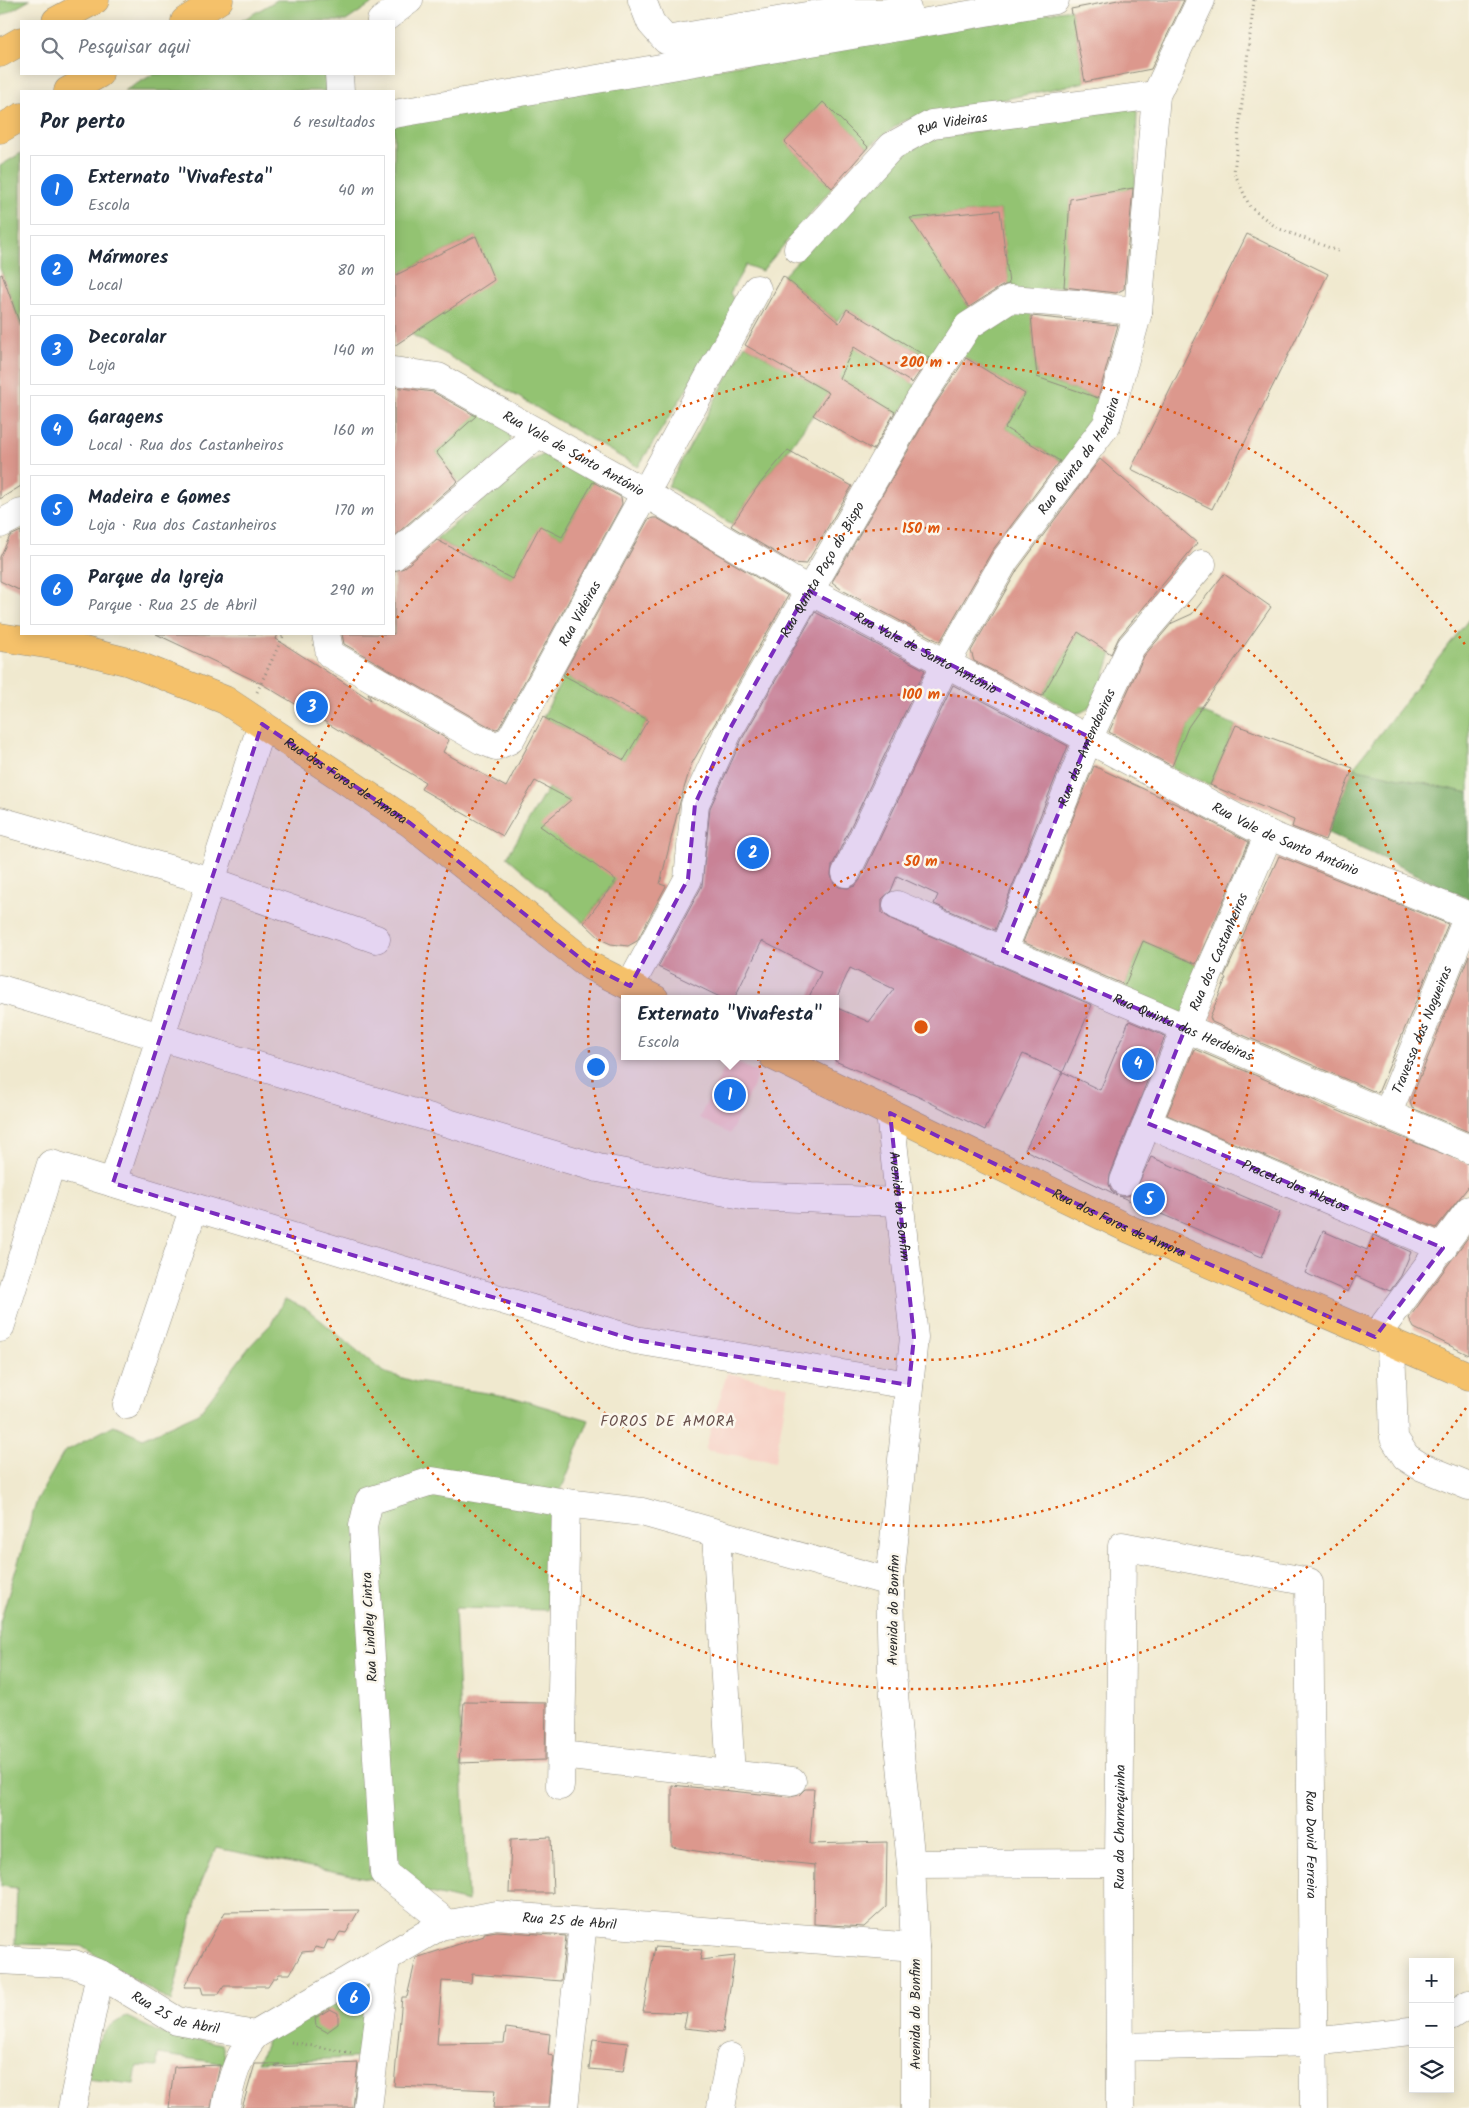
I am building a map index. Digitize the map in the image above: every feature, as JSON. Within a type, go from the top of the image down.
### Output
[{"type":"main road","points":[[58,20],[95,0]]},
{"type":"main road","points":[[187,20],[219,0]]},
{"type":"main road","points":[[0,53],[20,42]]},
{"type":"main road","points":[[70,90],[97,75]]},
{"type":"main road","points":[[0,129],[20,118]]},
{"type":"main road","name":"Rua dos Foros de Amora","points":[[3,636],[77,649],[129,662],[226,700],[410,823],[590,966],[647,995]]},
{"type":"main road","name":"Rua dos Foros de Amora","points":[[781,1060],[1130,1229],[1383,1341],[1469,1376]]},
{"type":"street","points":[[381,20],[409,0]]},
{"type":"street","points":[[642,0],[651,23],[666,40],[824,13],[882,14],[957,0]]},
{"type":"street","points":[[395,114],[1055,0]]},
{"type":"street","name":"Rua Quinta da Herdeira","points":[[846,873],[945,664],[1005,560],[1107,424],[1138,312],[1156,95],[1201,0]]},
{"type":"street","points":[[339,75],[340,90]]},
{"type":"street","name":"Rua Videiras","points":[[798,249],[892,146],[932,124],[1156,95]]},
{"type":"street","name":"Rua Videiras","points":[[326,635],[330,654],[481,740],[496,746],[510,740],[757,289]]},
{"type":"street","name":"Rua Quinta Poço do Bispo","points":[[630,986],[688,879],[695,804],[728,732],[808,590],[919,401],[968,326],[1010,299],[1078,304],[1138,312]]},
{"type":"street","name":"Rua Vale de Santo António","points":[[395,371],[438,377],[645,492],[808,590],[945,664],[1089,737],[1269,834],[1469,916]]},
{"type":"street","points":[[395,555],[539,433]]},
{"type":"street","points":[[0,524],[20,514]]},
{"type":"street","name":"Rua das Amendoeiras","points":[[1003,951],[1089,737],[1131,647],[1202,564]]},
{"type":"street","points":[[113,1183],[211,881],[254,719]]},
{"type":"street","points":[[0,820],[211,881],[376,939]]},
{"type":"street","name":"Rua dos Castanheiros","points":[[1124,1181],[1185,1029],[1269,834]]},
{"type":"street","name":"Rua Quinta das Herdeiras","points":[[897,904],[1185,1029],[1469,1149]]},
{"type":"street","name":"Travessa das Nogueiras","points":[[1387,1115],[1469,916]]},
{"type":"street","points":[[0,989],[160,1035],[598,1168],[748,1196],[898,1202]]},
{"type":"street","name":"Avenida do Bonfim","points":[[890,1113],[898,1202],[914,1337],[890,1582],[892,1675],[911,1864],[915,1947],[915,2108]]},
{"type":"street","name":"Praceta dos Abetos","points":[[1148,1123],[1443,1248]]},
{"type":"street","points":[[0,1328],[51,1164],[635,1340],[909,1385]]},
{"type":"street","points":[[127,1405],[194,1207]]},
{"type":"street","points":[[1468,1213],[1383,1341],[1394,1438],[1406,1457],[1420,1466],[1469,1486]]},
{"type":"street","name":"Rua Lindley Cintra","points":[[448,1924],[384,1873],[363,1526],[369,1501],[432,1481],[566,1503]]},
{"type":"street","points":[[560,1786],[566,1503],[642,1512],[890,1582]]},
{"type":"street","points":[[716,1534],[731,1774]]},
{"type":"street","name":"Rua da Charnequinha","points":[[1120,2108],[1119,1863],[1122,1546],[1309,1582]]},
{"type":"street","name":"Rua David Ferreira","points":[[1309,1582],[1314,2108]]},
{"type":"street","points":[[561,1755],[792,1781]]},
{"type":"street","points":[[911,1864],[1119,1863]]},
{"type":"street","name":"Rua 25 de Abril","points":[[0,1960],[74,1964],[100,1974],[177,2021],[251,2040],[440,1926],[496,1915],[915,1947]]},
{"type":"street","points":[[564,2108],[583,1922]]},
{"type":"street","points":[[368,2108],[386,1958]]},
{"type":"street","points":[[72,2108],[100,1974]]},
{"type":"street","points":[[1454,2013],[1469,2004]]},
{"type":"street","points":[[1120,2047],[1313,2042],[1409,2031]]},
{"type":"street","points":[[226,2108],[230,2085],[251,2040]]},
{"type":"street","points":[[721,2108],[730,2057]]},
{"type":"path","points":[[1254,0],[1234,172],[1250,207],[1277,228],[1338,251]]},
{"type":"path","points":[[254,719],[284,635]]},
{"type":"path","points":[[251,2040],[374,2057]]},
{"type":"highlighted area","points":[[808,590],[1089,737],[1003,951],[1185,1029],[1147,1123],[1443,1248],[1375,1337],[1129,1229],[890,1113],[914,1337],[909,1385],[635,1340],[113,1183],[262,724],[410,823],[590,966],[630,986],[688,879],[695,804],[728,732]]},
{"type":"shaded area","points":[[728,1060],[759,1073],[730,1134],[699,1118]]},
{"type":"shaded area","points":[[727,1373],[788,1386],[775,1462],[705,1450]]},
{"type":"green space","points":[[0,0],[30,0],[0,17]]},
{"type":"green space","points":[[277,0],[377,0],[347,20],[243,20]]},
{"type":"green space","points":[[1071,9],[1085,82],[903,121],[868,147],[823,103],[785,142],[832,188],[762,271],[746,265],[730,293],[738,307],[638,467],[411,334],[493,280],[476,236],[395,276],[395,123]]},
{"type":"green space","points":[[152,75],[327,75],[328,90],[126,90]]},
{"type":"green space","points":[[1126,105],[1136,110],[1137,113],[1135,188],[1070,199],[1065,286],[1010,294],[1000,210],[911,218],[970,309],[933,360],[847,309],[837,321],[783,276],[893,162],[923,143],[937,138]]},
{"type":"green space","points":[[20,154],[20,324],[0,268],[0,166]]},
{"type":"green space","points":[[1031,311],[1037,377],[1100,399],[1092,424],[1064,463],[1005,428],[1025,394],[961,355],[971,338],[1015,312]]},
{"type":"green space","points":[[850,344],[917,386],[899,415],[839,378]]},
{"type":"green space","points":[[745,345],[829,393],[788,450],[758,486],[732,524],[668,486]]},
{"type":"green space","points":[[480,412],[509,428],[511,444],[462,486],[436,452]]},
{"type":"green space","points":[[548,452],[597,476],[562,537],[540,527],[512,579],[436,539],[530,462]]},
{"type":"green space","points":[[1469,619],[1469,793],[1353,768]]},
{"type":"green space","points":[[1078,632],[1112,654],[1094,700],[1082,712],[1075,713],[1043,694]]},
{"type":"green space","points":[[564,676],[648,720],[624,760],[543,717]]},
{"type":"green space","points":[[1198,711],[1236,725],[1210,785],[1171,768],[1188,727]]},
{"type":"green space","points":[[1353,768],[1469,793],[1469,899],[1328,833]]},
{"type":"green space","points":[[548,788],[571,800],[541,826],[616,879],[584,923],[507,857]]},
{"type":"green space","points":[[1143,941],[1203,967],[1184,1014],[1124,988]]},
{"type":"green space","points":[[285,1299],[307,1309],[383,1372],[416,1382],[512,1397],[589,1420],[552,1513],[548,1610],[455,1608],[468,1902],[372,1879],[216,1848],[201,1883],[171,2002],[81,1946],[15,1944],[17,1888],[0,1886],[0,1622],[37,1500],[64,1452],[114,1425],[143,1438],[199,1413],[250,1346],[271,1324]]},
{"type":"green space","points":[[386,1958],[374,2057],[258,2062],[268,2038]]},
{"type":"green space","points":[[127,2017],[160,2033],[222,2044],[227,2064],[158,2054],[157,2067],[137,2066],[134,2084],[86,2079],[98,2041],[109,2028]]},
{"type":"building","points":[[1118,0],[1184,0],[1151,69],[1085,82],[1071,9]]},
{"type":"building","points":[[823,102],[868,147],[832,188],[785,142]]},
{"type":"building","points":[[1133,188],[1124,289],[1116,293],[1064,287],[1070,199]]},
{"type":"building","points":[[1000,210],[1009,284],[1002,286],[969,307],[910,218]]},
{"type":"building","points":[[1247,234],[1328,274],[1212,509],[1131,469]]},
{"type":"building","points":[[476,236],[494,280],[395,345],[395,276]]},
{"type":"building","points":[[2,274],[20,324],[20,487],[0,499],[0,275]]},
{"type":"building","points":[[783,276],[839,323],[847,309],[929,358],[912,383],[854,347],[839,378],[895,412],[873,450],[813,415],[829,393],[745,345]]},
{"type":"building","points":[[1031,316],[1118,325],[1098,398],[1037,377]]},
{"type":"building","points":[[966,358],[1025,394],[1005,428],[1060,461],[992,551],[940,642],[842,590],[832,582],[932,409]]},
{"type":"building","points":[[395,387],[433,392],[476,416],[436,452],[458,481],[395,535]]},
{"type":"building","points":[[788,450],[852,486],[806,564],[793,563],[731,526],[758,486]]},
{"type":"building","points":[[1100,459],[1197,543],[1119,637],[1111,654],[1078,632],[1042,696],[974,661],[971,651],[1018,569]]},
{"type":"building","points":[[593,482],[621,497],[622,504],[499,728],[496,729],[488,726],[344,644],[342,635],[395,635],[395,571],[404,568],[437,540],[512,579],[540,526],[562,537]]},
{"type":"building","points":[[657,518],[788,596],[691,765],[660,884],[666,886],[637,941],[628,946],[611,944],[602,940],[584,923],[616,880],[540,826],[571,800],[535,781],[503,836],[421,789],[425,782],[262,684],[158,635],[278,635],[276,639],[371,700],[368,694],[449,740],[443,752],[506,787],[543,717],[624,760],[648,720],[563,675],[648,520]]},
{"type":"building","points":[[20,531],[20,591],[0,581],[0,557],[10,536]]},
{"type":"building","points":[[1224,574],[1271,607],[1188,727],[1172,766],[1109,732],[1144,656],[1172,623],[1192,614]]},
{"type":"building","points":[[815,612],[925,670],[832,866],[831,875],[833,882],[839,887],[848,888],[855,886],[860,880],[953,685],[1068,746],[995,930],[934,904],[938,895],[897,876],[891,891],[882,899],[882,913],[891,919],[1092,1005],[1063,1072],[1023,1054],[985,1130],[919,1097],[835,1061],[839,1060],[839,1009],[869,1022],[894,989],[850,968],[838,995],[810,995],[821,972],[762,941],[736,995],[716,995],[658,967],[702,886],[710,808],[742,739]]},
{"type":"building","points":[[1236,725],[1353,768],[1325,840],[1292,827],[1294,820],[1210,785]]},
{"type":"building","points":[[1094,766],[1191,811],[1249,842],[1196,964],[1143,941],[1125,985],[1023,942]]},
{"type":"building","points":[[1279,856],[1448,924],[1378,1093],[1212,1022],[1210,1017],[1226,978],[1224,977]]},
{"type":"building","points":[[1469,955],[1469,1132],[1412,1108],[1410,1102]]},
{"type":"building","points":[[1129,1021],[1165,1036],[1110,1175],[1109,1184],[1111,1190],[1117,1195],[1025,1150],[1063,1072],[1100,1090]]},
{"type":"building","points":[[1194,1049],[1381,1129],[1469,1164],[1469,1186],[1436,1228],[1167,1115]]},
{"type":"building","points":[[1151,1157],[1280,1212],[1262,1257],[1119,1196],[1127,1196],[1134,1193]]},
{"type":"building","points":[[1323,1231],[1367,1250],[1373,1235],[1411,1252],[1401,1276],[1390,1291],[1356,1276],[1348,1292],[1305,1273]]},
{"type":"building","points":[[1469,1236],[1469,1355],[1414,1328],[1409,1318]]},
{"type":"building","points":[[464,1702],[546,1703],[545,1760],[459,1763]]},
{"type":"building","points":[[672,1785],[790,1797],[799,1795],[805,1789],[814,1789],[810,1844],[887,1842],[886,1907],[864,1927],[814,1924],[815,1865],[727,1856],[672,1847]]},
{"type":"building","points":[[551,1837],[553,1893],[509,1893],[511,1839]]},
{"type":"building","points":[[359,1910],[346,1933],[340,1932],[335,1941],[328,1940],[324,1949],[315,1947],[314,1951],[302,1952],[290,1974],[279,1974],[277,1978],[273,1978],[268,1986],[224,1986],[219,1994],[203,1994],[201,1987],[184,1987],[225,1912]]},
{"type":"building","points":[[497,1931],[566,1936],[561,1981],[472,1974],[471,1983],[442,1981],[437,2044],[504,2043],[506,2028],[550,2034],[548,2055],[554,2056],[549,2108],[493,2108],[495,2090],[394,2086],[402,1997],[407,1997],[416,1958],[484,1936],[484,1933]]},
{"type":"building","points":[[655,1947],[702,1950],[700,1960],[735,1956],[723,2032],[684,2028],[687,2013],[643,2011]]},
{"type":"building","points":[[330,2009],[338,2013],[338,2024],[327,2032],[316,2026],[315,2018]]},
{"type":"building","points":[[593,2039],[628,2043],[623,2072],[589,2069]]},
{"type":"building","points":[[358,2063],[353,2108],[242,2108],[255,2064],[280,2064],[275,2067]]},
{"type":"building","points":[[220,2065],[211,2108],[169,2108],[174,2067]]},
{"type":"place","name":"Decoralar","points":[[312,707]]},
{"type":"place","name":"Mármores","points":[[753,853]]},
{"type":"place","name":"Garagens","points":[[1138,1064]]},
{"type":"place","name":"Externato \"Vivafesta\"","points":[[730,1095]]},
{"type":"place","name":"Madeira e Gomes","points":[[1149,1199]]},
{"type":"place","name":"Parque da Igreja","points":[[354,1998]]},
{"type":"district","name":"FOROS DE AMORA","points":[[668,1421]]}]
